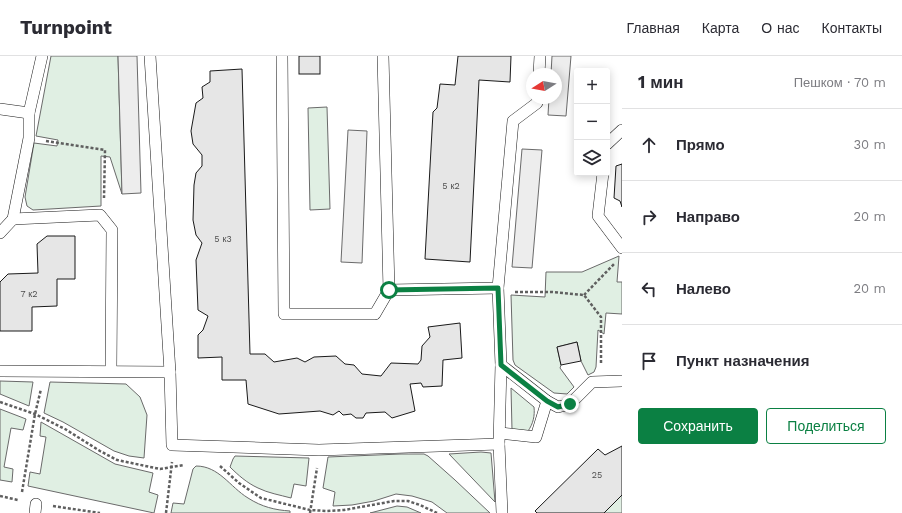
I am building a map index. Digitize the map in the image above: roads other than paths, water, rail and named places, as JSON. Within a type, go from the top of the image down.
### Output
[{"type":"lane","points":[[0,233],[13,219],[29,138],[29,113],[42,56]]},
{"type":"lane","points":[[150,56],[170,372],[172,445],[319,450],[536,437],[547,401]]},
{"type":"lane","points":[[282,56],[284,314],[375,314],[389,290],[383,56]]},
{"type":"lane","points":[[539,68],[540,56]]},
{"type":"lane","points":[[502,513],[500,438],[501,365],[498,290],[513,121],[536,104]]},
{"type":"lane","points":[[0,109],[29,113]]},
{"type":"lane","points":[[610,141],[622,130]]},
{"type":"lane","points":[[603,176],[598,216],[622,248]]},
{"type":"lane","points":[[13,219],[100,215],[112,230],[111,372]]},
{"type":"lane","points":[[389,290],[498,290]]},
{"type":"lane","points":[[501,365],[547,401],[558,407],[570,404],[592,382],[622,381]]},
{"type":"lane","points":[[0,371],[170,372]]}]
